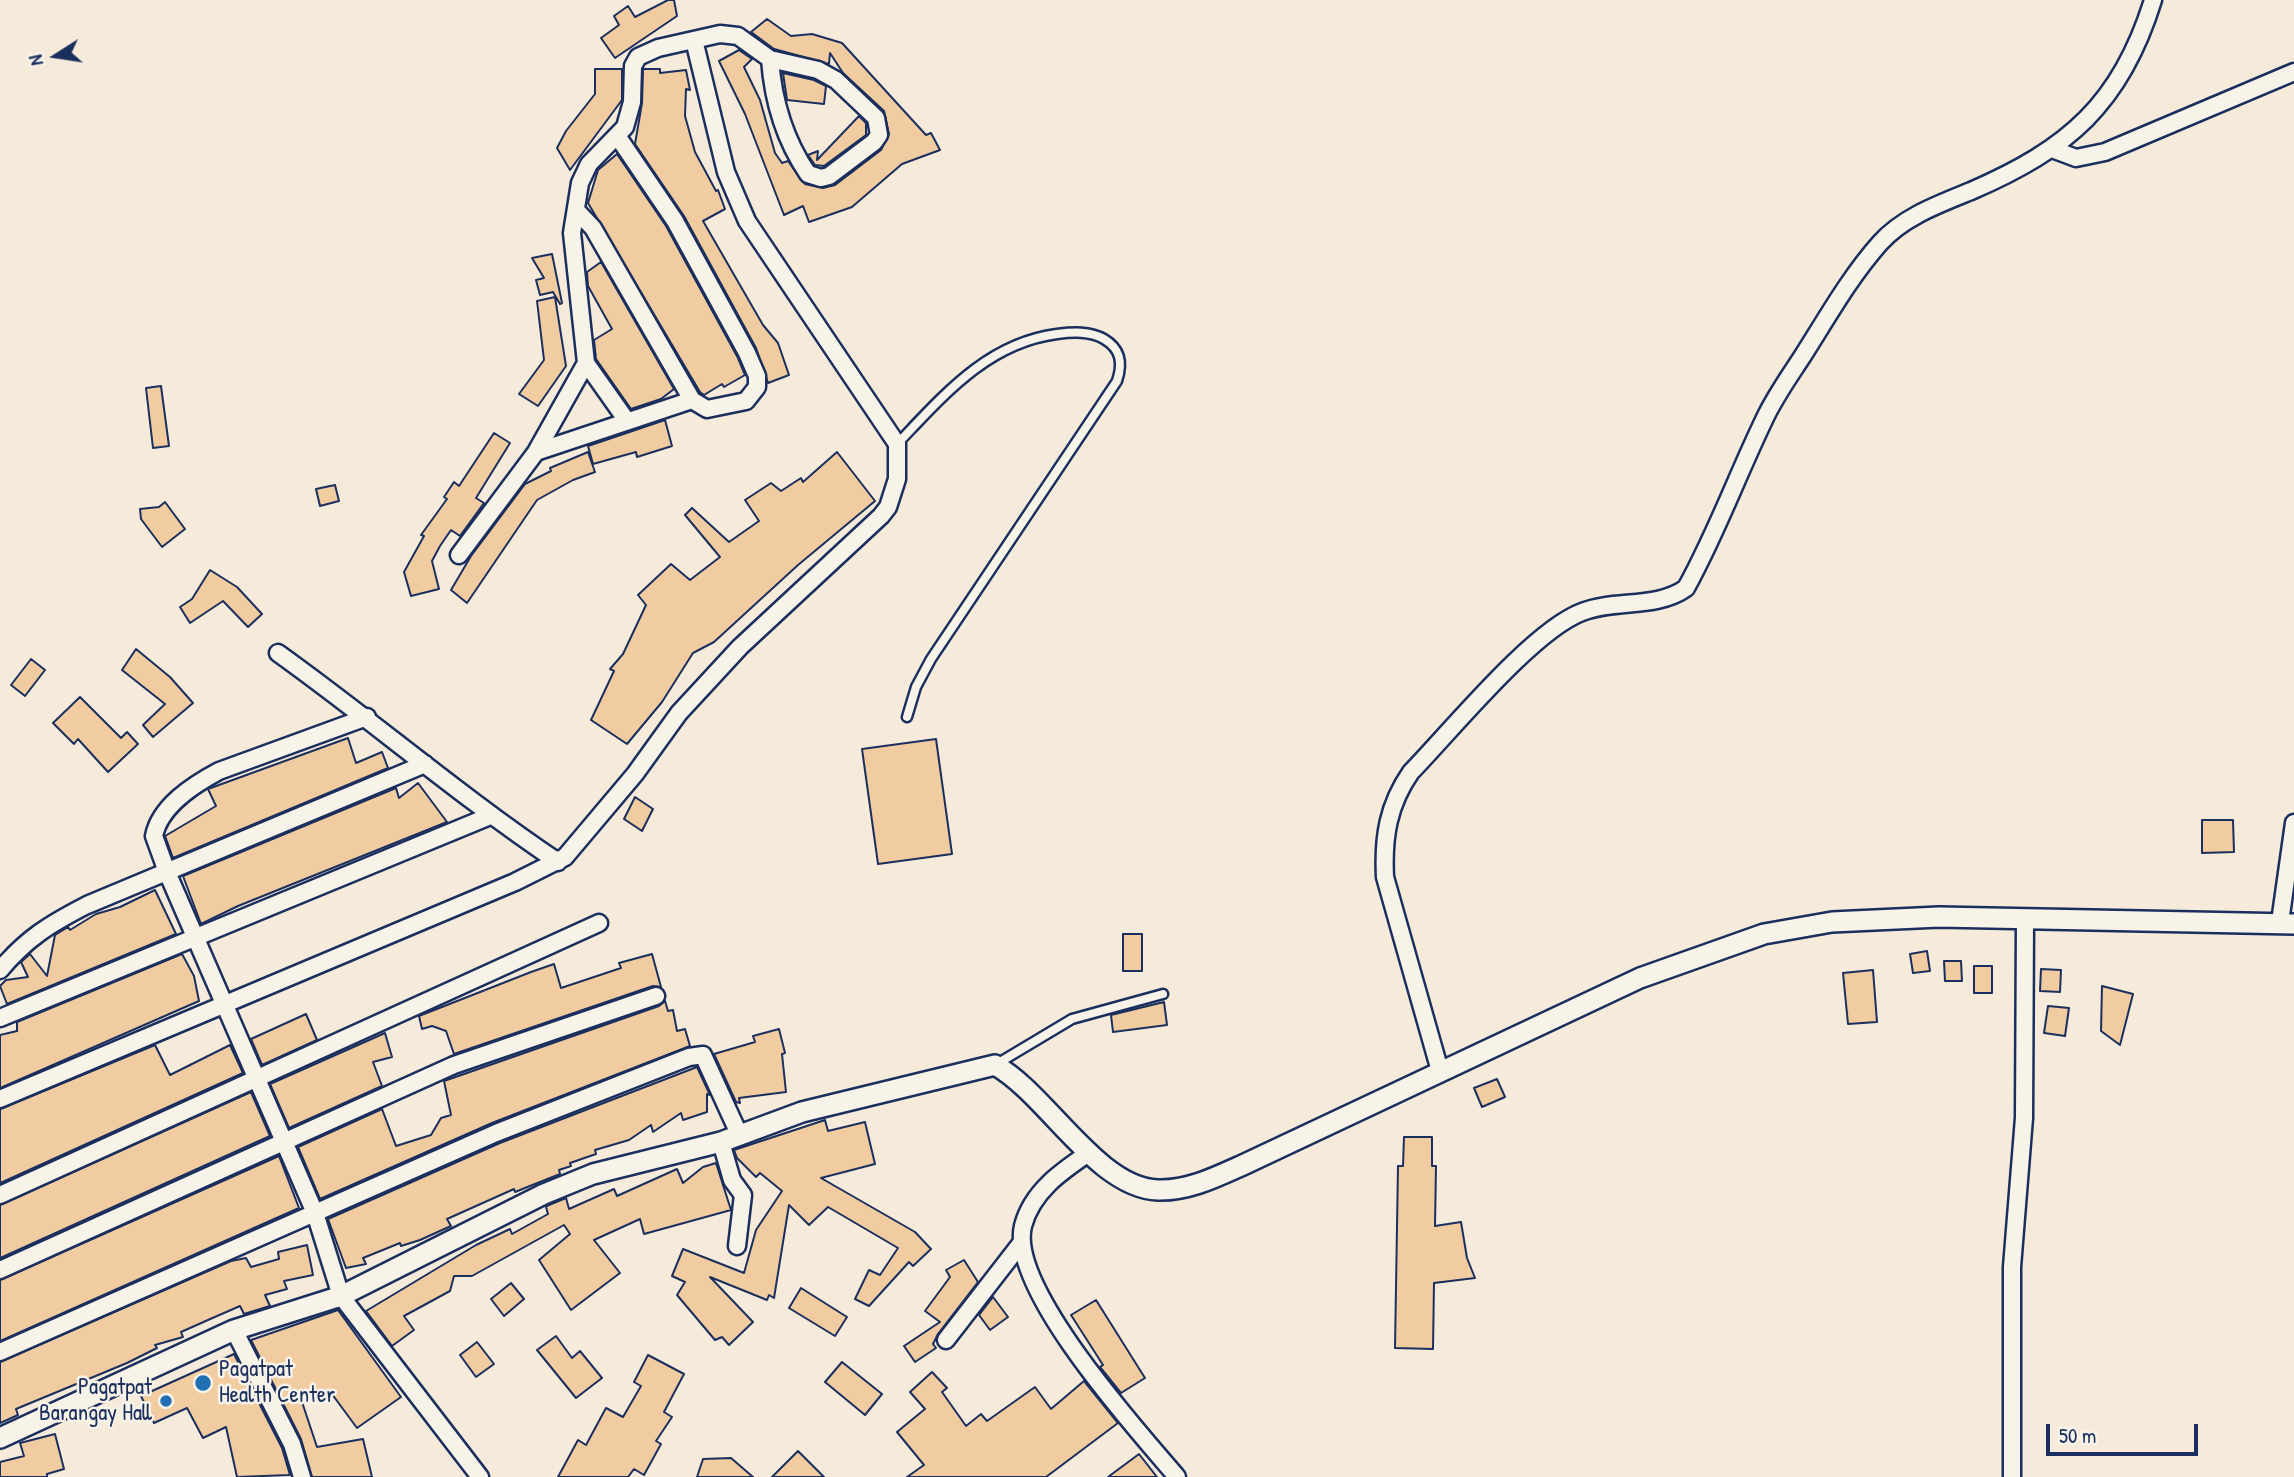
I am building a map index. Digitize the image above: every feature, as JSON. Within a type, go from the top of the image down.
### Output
[{"type":"street","points":[[1440,1070],[1385,877],[1387,820],[1399,789],[1411,772],[1546,634],[1583,611],[1659,599],[1685,588],[1765,416],[1851,278],[1880,243],[1909,219],[1996,180],[2052,149],[2088,119],[2108,94],[2137,47],[2153,0]]},
{"type":"street","points":[[627,421],[586,363],[572,233],[583,173],[618,137],[629,118],[633,66],[638,57],[646,52],[729,34],[738,36],[770,60],[818,70],[836,80],[876,118],[880,128],[874,142],[829,176],[821,178],[808,174],[783,127],[776,104],[770,60]]},
{"type":"street","points":[[0,1099],[558,862],[583,839],[679,713],[740,647],[888,507],[897,479],[897,444],[747,221],[726,172],[694,40]]},
{"type":"street","points":[[2052,149],[2076,158],[2105,152],[2294,72]]},
{"type":"street","points":[[576,210],[593,228],[692,400],[708,409],[746,401],[757,387],[757,376],[675,221],[618,137]]},
{"type":"street","points":[[459,555],[536,452],[586,363]]},
{"type":"street","points":[[536,452],[692,400]]},
{"type":"street","points":[[278,653],[367,717],[490,816],[558,862]]},
{"type":"street","points":[[367,717],[219,771],[189,789],[156,828],[156,845],[315,1213],[341,1296],[480,1477]]},
{"type":"street","points":[[0,970],[21,944],[87,905],[425,764]]},
{"type":"street","points":[[0,1018],[490,816]]},
{"type":"street","points":[[0,1438],[234,1330],[341,1296],[544,1194],[593,1174],[721,1142],[802,1112],[995,1065],[1031,1093],[1090,1152],[1118,1175],[1139,1187],[1159,1190],[1183,1188],[1245,1164],[1640,978],[1764,934],[1832,922],[1892,918],[2287,923],[2294,823]]},
{"type":"street","points":[[2012,1477],[2012,1267],[2024,1118],[2025,920]]},
{"type":"street","points":[[0,1195],[599,923]]},
{"type":"street","points":[[0,1270],[454,1065],[656,996]]},
{"type":"street","points":[[0,1352],[581,1097],[689,1057],[702,1055],[739,1134]]},
{"type":"street","points":[[721,1142],[732,1180],[743,1195],[737,1246]]},
{"type":"street","points":[[1090,1152],[1056,1175],[1038,1195],[1023,1227],[1022,1242],[1042,1296],[1080,1358],[1100,1387],[1177,1477]]},
{"type":"street","points":[[946,1340],[1022,1242]]},
{"type":"street","points":[[234,1330],[292,1444],[302,1477]]},
{"type":"lane","points":[[897,444],[974,369],[1000,351],[1020,342],[1072,332],[1090,334],[1102,338],[1118,354],[1121,369],[1117,381],[930,659],[916,687],[906,717]]},
{"type":"lane","points":[[995,1065],[1072,1019],[1163,994]]},
{"type":"building","points":[[668,0],[674,0],[677,16],[615,58],[601,38],[619,25],[614,16],[628,6],[635,17]]},
{"type":"building","points":[[767,19],[791,36],[812,34],[842,43],[926,135],[931,133],[940,150],[902,164],[852,207],[809,222],[803,206],[784,215],[745,114],[719,61],[739,50],[752,59],[744,67],[760,100],[775,153],[782,163],[788,161],[805,184],[823,188],[835,185],[881,150],[889,134],[884,111],[843,73],[830,53],[829,64],[774,49],[751,32]]},
{"type":"building","points":[[595,69],[622,69],[622,100],[570,170],[557,148],[566,131],[595,94]]},
{"type":"building","points":[[643,69],[660,69],[660,73],[686,70],[690,90],[686,89],[685,116],[695,152],[716,191],[718,190],[725,209],[703,221],[763,325],[778,343],[789,375],[768,383],[756,348],[684,216],[635,144],[642,103]]},
{"type":"building","points":[[783,73],[814,80],[826,86],[824,104],[787,100]]},
{"type":"building","points":[[859,116],[866,123],[866,135],[824,166],[815,165],[808,155],[818,151],[817,160]]},
{"type":"building","points":[[617,154],[666,226],[738,358],[745,375],[724,387],[722,384],[704,395],[700,392],[588,203],[598,170]]},
{"type":"building","points":[[552,254],[562,303],[560,304],[553,292],[540,295],[536,280],[544,278],[532,258]]},
{"type":"building","points":[[601,262],[674,389],[661,399],[631,409],[596,359],[594,340],[612,329],[588,286],[587,272]]},
{"type":"building","points":[[555,297],[566,366],[538,406],[519,394],[544,360],[537,301]]},
{"type":"building","points":[[161,386],[169,446],[153,448],[146,388]]},
{"type":"building","points":[[665,420],[672,446],[637,457],[636,452],[593,464],[588,446]]},
{"type":"building","points":[[494,433],[510,443],[476,498],[484,503],[460,536],[451,530],[432,561],[439,589],[411,596],[404,572],[424,536],[421,535],[447,499],[444,497],[454,482],[459,486]]},
{"type":"building","points":[[588,452],[595,472],[573,480],[537,500],[467,603],[451,590],[471,556],[525,484],[551,471],[550,468]]},
{"type":"building","points":[[837,452],[875,501],[798,565],[714,642],[693,653],[662,702],[627,744],[591,720],[614,671],[610,669],[623,654],[646,605],[638,595],[671,564],[690,580],[720,557],[685,515],[692,508],[729,542],[759,521],[745,500],[771,483],[781,491],[801,478],[803,482]]},
{"type":"building","points":[[335,485],[339,501],[320,506],[316,489]]},
{"type":"building","points":[[165,502],[185,529],[162,547],[141,519],[140,509],[159,507]]},
{"type":"building","points":[[210,570],[237,587],[262,614],[248,627],[223,601],[190,623],[180,607],[192,599]]},
{"type":"building","points":[[136,649],[170,677],[193,703],[153,737],[143,725],[165,704],[122,670]]},
{"type":"building","points":[[31,659],[45,670],[25,696],[11,685]]},
{"type":"building","points":[[80,697],[121,738],[127,732],[138,744],[108,772],[78,739],[74,744],[53,723]]},
{"type":"building","points":[[348,738],[356,763],[382,752],[388,768],[173,858],[165,836],[216,806],[208,789]]},
{"type":"building","points":[[936,739],[952,854],[878,864],[862,749]]},
{"type":"building","points":[[418,783],[447,822],[238,906],[201,924],[183,876],[396,788],[399,798]]},
{"type":"building","points":[[635,797],[653,809],[642,831],[624,819]]},
{"type":"building","points":[[2202,820],[2233,820],[2234,852],[2202,853]]},
{"type":"building","points":[[155,890],[176,934],[7,1004],[0,986],[6,980],[28,977],[21,962],[30,954],[47,976],[55,935],[68,927],[70,930],[96,914],[120,907]]},
{"type":"building","points":[[1123,934],[1142,934],[1142,971],[1123,971]]},
{"type":"building","points":[[1927,951],[1930,971],[1913,973],[1910,954]]},
{"type":"building","points":[[182,954],[194,976],[199,1001],[0,1088],[0,1035],[17,1031],[17,1022]]},
{"type":"building","points":[[652,954],[661,987],[653,986],[454,1054],[446,1031],[432,1026],[422,1029],[419,1016],[554,964],[561,988],[621,968],[619,963]]},
{"type":"building","points":[[1944,961],[1961,961],[1962,981],[1945,981]]},
{"type":"building","points":[[1974,966],[1992,966],[1992,993],[1974,993]]},
{"type":"building","points":[[2041,969],[2061,970],[2060,992],[2040,991]]},
{"type":"building","points":[[1873,970],[1877,1022],[1848,1024],[1843,973]]},
{"type":"building","points":[[2102,986],[2133,994],[2120,1045],[2101,1031]]},
{"type":"building","points":[[665,1001],[668,1011],[673,1010],[677,1031],[685,1029],[690,1046],[492,1123],[320,1199],[298,1147],[382,1109],[396,1146],[431,1135],[441,1118],[451,1115],[444,1081],[659,1006]]},
{"type":"building","points":[[1164,1002],[1167,1025],[1113,1032],[1111,1015]]},
{"type":"building","points":[[2048,1006],[2069,1008],[2065,1036],[2044,1033]]},
{"type":"building","points":[[306,1014],[317,1040],[262,1065],[251,1039]]},
{"type":"building","points":[[779,1029],[785,1053],[782,1054],[786,1092],[739,1098],[740,1103],[736,1102],[714,1054],[755,1042],[753,1036]]},
{"type":"building","points":[[385,1033],[392,1057],[373,1062],[382,1086],[289,1128],[270,1084]]},
{"type":"building","points":[[155,1045],[170,1075],[230,1045],[243,1073],[0,1183],[0,1109]]},
{"type":"building","points":[[697,1067],[710,1095],[707,1094],[707,1112],[683,1120],[681,1113],[653,1132],[651,1125],[629,1140],[595,1150],[596,1154],[570,1163],[571,1166],[559,1170],[560,1174],[515,1192],[514,1189],[447,1219],[451,1226],[420,1240],[401,1246],[400,1243],[363,1258],[366,1264],[346,1268],[328,1219],[500,1143]]},
{"type":"building","points":[[1497,1079],[1505,1097],[1482,1107],[1474,1088]]},
{"type":"building","points":[[251,1092],[270,1136],[0,1258],[0,1205]]},
{"type":"building","points":[[825,1120],[828,1131],[865,1122],[875,1164],[821,1178],[915,1232],[931,1249],[913,1266],[909,1262],[869,1306],[855,1299],[869,1270],[880,1275],[898,1248],[828,1207],[809,1225],[789,1205],[774,1298],[769,1295],[767,1300],[710,1277],[753,1322],[729,1345],[722,1337],[715,1340],[677,1295],[685,1282],[672,1276],[683,1249],[744,1273],[756,1230],[782,1191],[760,1173],[756,1177],[737,1158],[734,1150]]},
{"type":"building","points":[[1404,1137],[1432,1137],[1432,1166],[1436,1166],[1435,1226],[1461,1222],[1467,1258],[1475,1278],[1434,1283],[1433,1349],[1395,1348],[1398,1166],[1403,1166]]},
{"type":"building","points":[[279,1156],[299,1208],[0,1341],[0,1280]]},
{"type":"building","points":[[716,1163],[731,1210],[644,1234],[640,1219],[594,1240],[620,1273],[571,1310],[539,1260],[570,1234],[564,1225],[472,1276],[454,1276],[450,1291],[404,1316],[414,1330],[392,1346],[366,1311],[476,1245],[510,1229],[512,1234],[548,1214],[546,1207],[549,1205],[566,1198],[569,1209],[614,1189],[617,1196],[677,1169],[683,1183],[703,1167]]},
{"type":"building","points":[[307,1245],[313,1275],[284,1281],[287,1289],[265,1295],[270,1306],[244,1314],[240,1306],[181,1332],[183,1337],[155,1345],[157,1348],[127,1363],[16,1409],[18,1415],[0,1423],[0,1362],[231,1261],[246,1258],[251,1267],[279,1259],[278,1252]]},
{"type":"building","points":[[964,1260],[978,1282],[938,1334],[933,1344],[936,1348],[915,1362],[904,1346],[940,1322],[925,1311],[950,1277],[946,1270]]},
{"type":"building","points":[[511,1283],[524,1299],[504,1316],[491,1299]]},
{"type":"building","points":[[801,1288],[847,1317],[835,1336],[789,1308]]},
{"type":"building","points":[[993,1297],[1008,1317],[990,1330],[979,1315]]},
{"type":"building","points":[[1096,1300],[1145,1378],[1121,1393],[1100,1367],[1103,1365],[1071,1315]]},
{"type":"building","points":[[338,1310],[401,1397],[357,1428],[329,1390],[302,1402],[317,1447],[363,1439],[372,1477],[312,1477],[301,1439],[251,1340]]},
{"type":"building","points":[[556,1336],[572,1358],[580,1351],[602,1378],[576,1398],[537,1350]]},
{"type":"building","points":[[477,1342],[494,1364],[476,1377],[460,1355]]},
{"type":"building","points":[[234,1354],[282,1448],[290,1475],[237,1477],[226,1427],[203,1438],[187,1408],[154,1423],[141,1396]]},
{"type":"building","points":[[648,1355],[684,1374],[664,1412],[672,1417],[656,1441],[661,1444],[644,1475],[634,1469],[628,1477],[558,1477],[578,1440],[586,1445],[606,1408],[623,1417],[641,1386],[634,1382]]},
{"type":"building","points":[[842,1362],[882,1394],[865,1415],[825,1382]]},
{"type":"building","points":[[932,1372],[947,1388],[942,1392],[966,1426],[981,1414],[987,1421],[1035,1387],[1051,1409],[1084,1381],[1118,1423],[1046,1477],[907,1477],[924,1465],[897,1432],[925,1409],[910,1392]]},
{"type":"building","points":[[55,1434],[64,1469],[47,1474],[47,1477],[0,1477],[0,1462],[24,1456],[20,1443]]},
{"type":"building","points":[[798,1451],[824,1477],[772,1477]]},
{"type":"building","points":[[1139,1454],[1157,1477],[1108,1477]]},
{"type":"building","points":[[731,1458],[753,1477],[697,1477],[703,1459]]},
{"type":"place","name":"Pagatpat Health Center","points":[[203,1383]]},
{"type":"place","name":"Pagatpat Barangay Hall","points":[[166,1401]]}]
